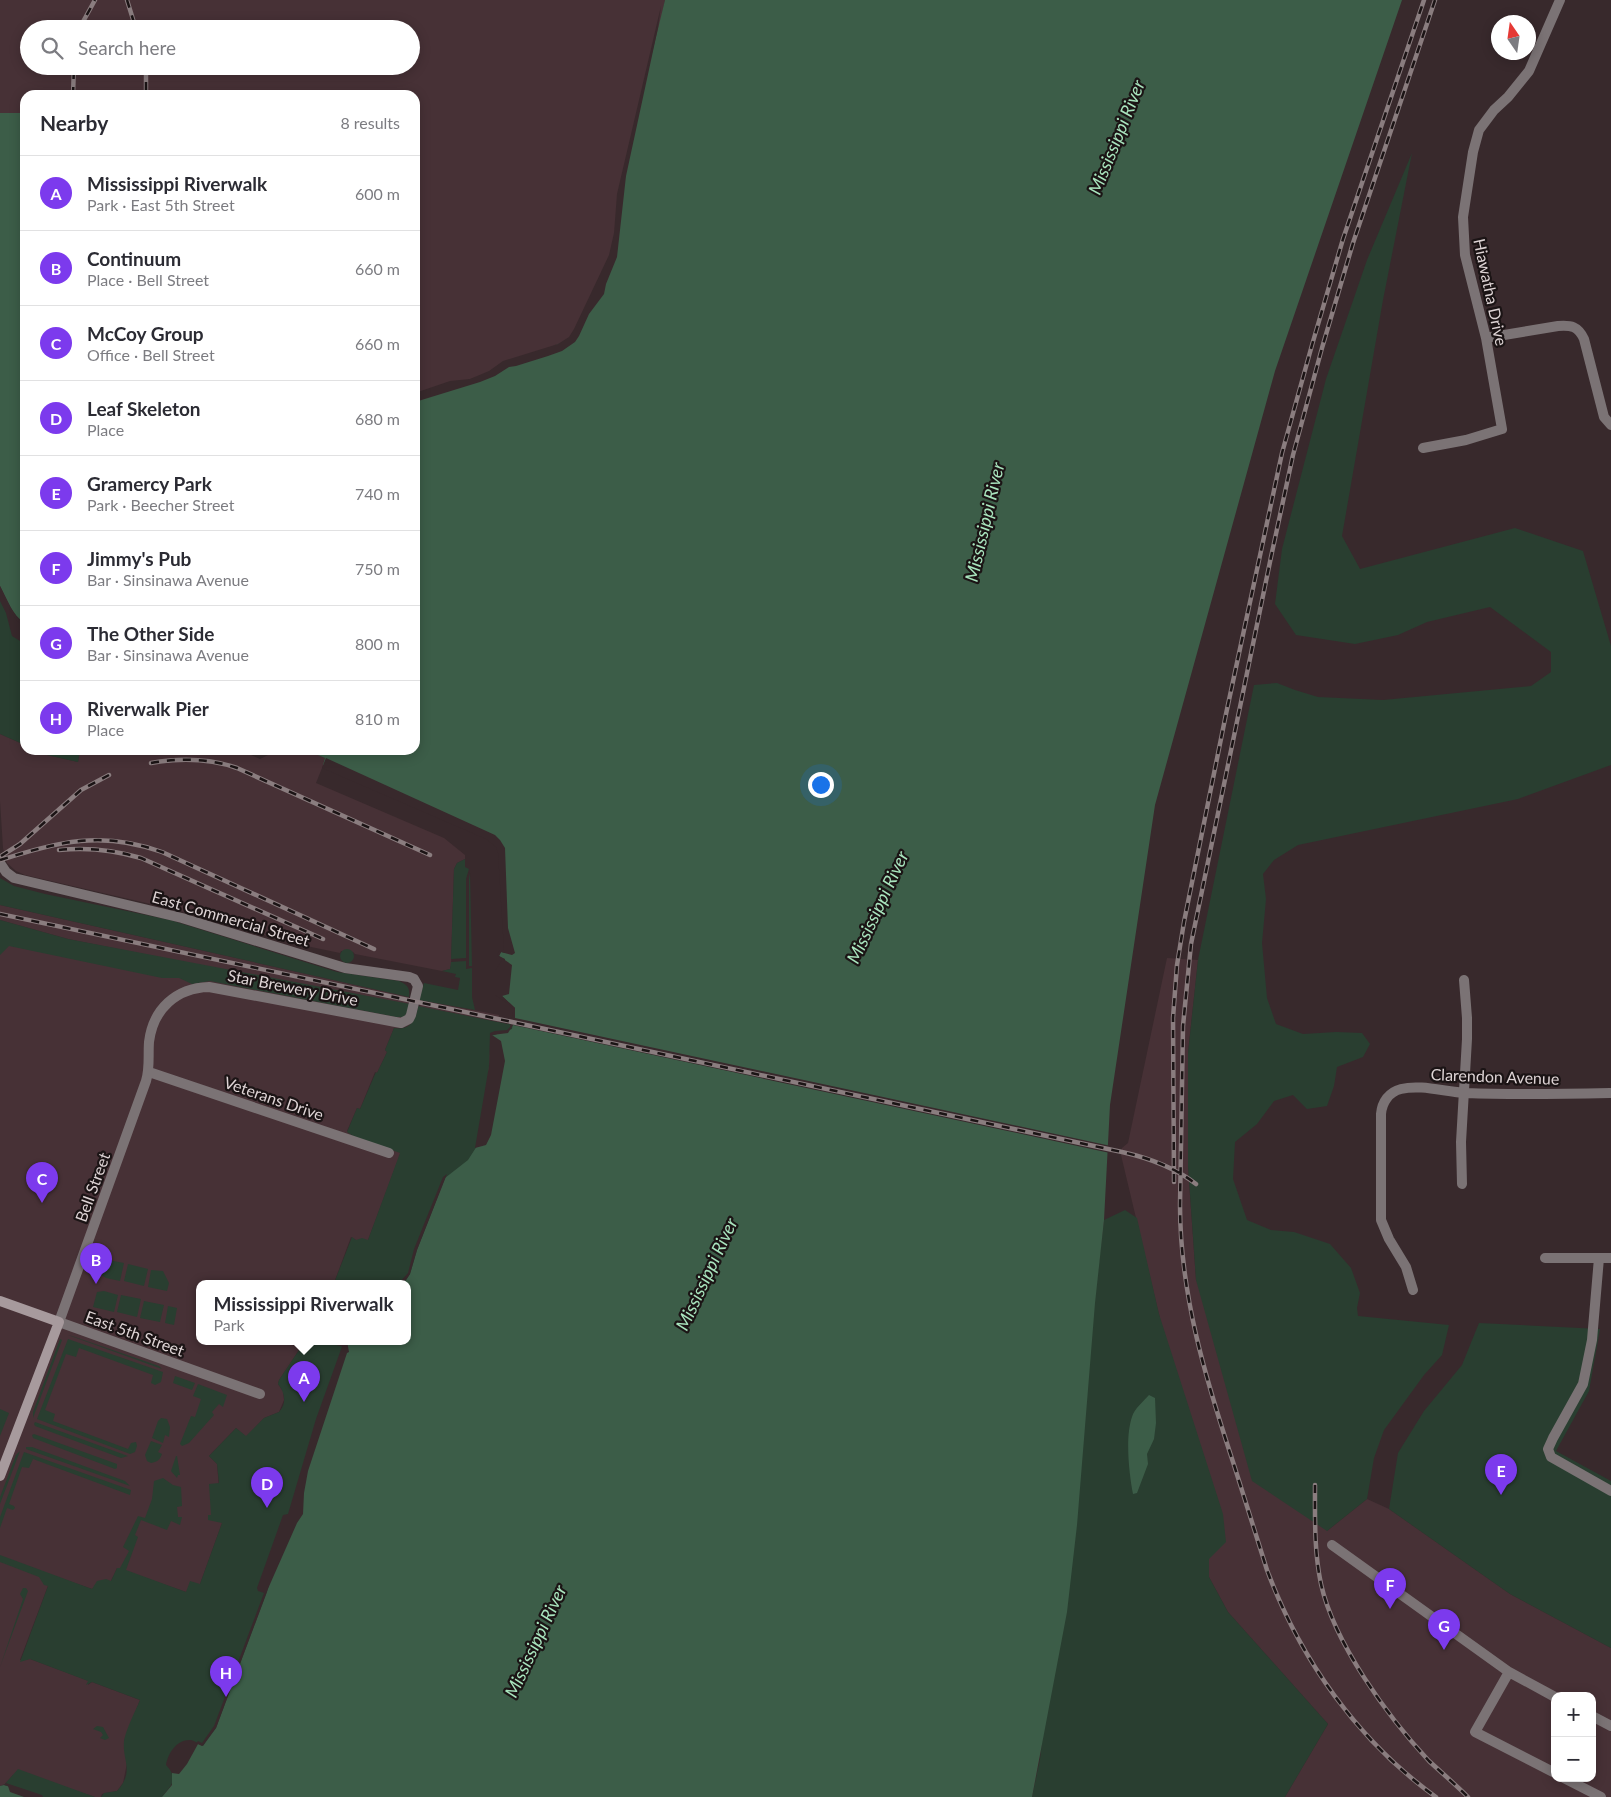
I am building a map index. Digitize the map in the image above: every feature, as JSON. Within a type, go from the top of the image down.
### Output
[{"type":"street","name":"Hiawatha Drive","points":[[1423,448],[1466,440],[1502,429],[1486,338],[1469,274],[1463,237],[1463,217],[1473,152],[1479,130],[1485,120],[1520,84],[1529,71],[1560,0]]},
{"type":"street","points":[[1486,338],[1558,326],[1567,325],[1576,328],[1581,332],[1584,339],[1604,417],[1611,425]]},
{"type":"street","name":"East Commercial Street","points":[[0,863],[6,872],[14,878],[182,918],[345,968],[409,977],[414,979],[418,986],[413,1011],[405,1022]]},
{"type":"street","points":[[1462,1184],[1461,1142],[1467,1025],[1464,980]]},
{"type":"street","name":"Star Brewery Drive","points":[[175,996],[199,988],[209,987],[297,1002],[396,1023],[405,1022]]},
{"type":"street","name":"Bell Street","points":[[0,1476],[149,1072],[151,1034],[161,1010],[175,996]]},
{"type":"street","name":"Veterans Drive","points":[[149,1072],[389,1153]]},
{"type":"street","name":"Clarendon Avenue","points":[[1413,1290],[1406,1268],[1389,1239],[1381,1220],[1381,1114],[1383,1103],[1388,1097],[1400,1089],[1420,1088],[1537,1095],[1611,1094]]},
{"type":"street","points":[[1545,1258],[1611,1258]]},
{"type":"street","points":[[1599,1258],[1592,1340],[1583,1384],[1552,1438],[1548,1449],[1551,1457],[1611,1491]]},
{"type":"street","name":"East 5th Street","points":[[0,1301],[260,1394]]},
{"type":"street","points":[[1332,1545],[1509,1672],[1551,1695]]},
{"type":"street","points":[[1509,1672],[1475,1732],[1551,1771]]},
{"type":"street","points":[[1596,1718],[1611,1726]]},
{"type":"street","points":[[1572,1782],[1601,1797]]},
{"type":"shaded area","points":[[0,0],[665,0],[611,256],[570,339],[490,373],[420,394],[420,90],[20,90],[20,113],[0,113]]},
{"type":"shaded area","points":[[1412,153],[1383,300],[1342,536],[1360,569],[1515,528],[1583,551],[1611,646],[1611,765],[1518,799],[1298,845],[1274,860],[1263,874],[1266,899],[1262,943],[1267,998],[1276,1024],[1303,1034],[1362,1033],[1370,1044],[1363,1057],[1337,1067],[1334,1086],[1327,1106],[1307,1109],[1293,1095],[1274,1101],[1257,1124],[1235,1142],[1233,1179],[1247,1220],[1271,1230],[1294,1232],[1330,1244],[1351,1268],[1360,1293],[1357,1308],[1358,1316],[1449,1325],[1442,1355],[1424,1375],[1384,1430],[1374,1458],[1367,1499],[1327,1531],[1252,1481],[1196,1280],[1188,1166],[1188,1053],[1198,960],[1254,685],[1277,683],[1318,697],[1383,700],[1531,686],[1551,672],[1551,652],[1490,607],[1427,622],[1398,635],[1355,644],[1296,635],[1275,604],[1282,549],[1326,379],[1367,260]]},
{"type":"shaded area","points":[[0,601],[6,613],[12,636],[20,641],[20,743],[0,734]]},
{"type":"shaded area","points":[[0,734],[20,743],[20,755],[47,755],[78,762],[79,755],[251,755],[260,759],[268,755],[318,755],[326,758],[316,783],[444,838],[465,855],[465,859],[457,863],[454,869],[450,969],[442,971],[355,954],[353,952],[341,951],[340,953],[292,943],[181,911],[25,875],[16,871],[7,863],[3,848],[0,801]]},
{"type":"shaded area","points":[[47,755],[79,755],[78,762]]},
{"type":"shaded area","points":[[465,859],[465,867],[469,869],[466,879],[466,958],[451,959],[454,869],[457,863]]},
{"type":"shaded area","points":[[470,873],[472,966],[469,966]]},
{"type":"shaded area","points":[[0,878],[14,886],[45,894],[170,920],[337,972],[399,981],[408,987],[409,997],[0,905]]},
{"type":"shaded area","points":[[0,905],[409,997],[408,1004],[418,1006],[416,1017],[411,1025],[403,1028],[394,1028],[385,1050],[387,1052],[377,1073],[375,1072],[360,1109],[357,1108],[347,1131],[354,1136],[401,1152],[368,1240],[356,1240],[351,1237],[335,1280],[196,1280],[196,1345],[302,1345],[279,1380],[278,1384],[283,1391],[284,1400],[279,1412],[264,1418],[246,1437],[236,1428],[209,1456],[217,1464],[222,1523],[200,1584],[186,1592],[117,1568],[111,1581],[92,1589],[52,1575],[20,1660],[30,1659],[89,1681],[88,1685],[92,1682],[140,1700],[124,1741],[127,1763],[123,1783],[117,1791],[102,1794],[101,1797],[13,1775],[5,1784],[0,1786],[0,937],[214,968],[68,939],[0,920]]},
{"type":"shaded area","points":[[0,920],[68,939],[410,1004],[404,1017],[396,1017],[210,981],[192,984],[179,978],[162,978],[9,946],[0,955]]},
{"type":"shaded area","points":[[344,949],[350,949],[354,956],[350,963],[344,963],[340,959],[340,953]]},
{"type":"shaded area","points":[[1167,958],[1198,960],[1188,1053],[1188,1166],[1196,1280],[1327,1531],[1367,1499],[1389,1509],[1510,1594],[1611,1648],[1611,1797],[1285,1797],[1328,1724],[1228,1612],[1209,1577],[1209,1559],[1177,1390],[1121,1155],[1122,1148],[1128,1143]]},
{"type":"shaded area","points":[[466,961],[466,969],[472,968],[472,997],[475,1010],[419,1000],[424,983],[458,990],[460,978],[455,977],[456,974],[442,971],[450,969],[451,962]]},
{"type":"shaded area","points":[[421,1000],[499,1015],[498,1022],[420,1007]]},
{"type":"shaded area","points":[[418,1006],[513,1025],[512,1029],[495,1034],[473,1166],[450,1224],[406,1280],[335,1280],[352,1237],[356,1240],[362,1238],[368,1240],[400,1153],[353,1136],[347,1132],[357,1108],[360,1109],[387,1052],[385,1050],[394,1028],[408,1026],[416,1016]]},
{"type":"shaded area","points":[[1125,1210],[1137,1218],[1159,1314],[1223,1514],[1226,1542],[1209,1559],[1209,1577],[1228,1612],[1328,1724],[1285,1797],[1032,1797],[1040,1759],[1104,1220]]},
{"type":"shaded area","points":[[103,1259],[124,1263],[120,1281],[106,1278],[100,1274]]},
{"type":"shaded area","points":[[128,1264],[148,1269],[144,1286],[124,1281]]},
{"type":"shaded area","points":[[151,1270],[163,1271],[169,1283],[167,1291],[148,1287]]},
{"type":"shaded area","points":[[104,1291],[118,1295],[114,1312],[93,1307],[97,1292]]},
{"type":"shaded area","points":[[121,1295],[141,1299],[137,1317],[117,1312]]},
{"type":"shaded area","points":[[144,1301],[164,1305],[160,1322],[140,1318]]},
{"type":"shaded area","points":[[168,1306],[177,1308],[174,1325],[165,1323]]},
{"type":"shaded area","points":[[1479,1323],[1600,1329],[1589,1391],[1556,1451],[1611,1481],[1611,1648],[1510,1594],[1389,1509],[1398,1453],[1424,1411],[1462,1365]]},
{"type":"shaded area","points":[[68,1335],[159,1366],[162,1369]]},
{"type":"shaded area","points":[[60,1339],[62,1340],[33,1418],[33,1412]]},
{"type":"shaded area","points":[[68,1339],[163,1372],[161,1382],[155,1385],[151,1383],[153,1375],[79,1348],[76,1357],[66,1354],[45,1410],[55,1414],[53,1421],[128,1449],[131,1443],[136,1442],[135,1452],[130,1454],[37,1419]]},
{"type":"shaded area","points":[[302,1345],[336,1345],[345,1347],[344,1345],[402,1345],[267,1591],[216,1728],[202,1746],[191,1740],[177,1744],[169,1756],[166,1765],[173,1779],[162,1797],[101,1797],[104,1793],[117,1791],[125,1778],[127,1772],[124,1741],[140,1700],[92,1682],[86,1685],[88,1681],[30,1659],[20,1662],[48,1586],[44,1585],[39,1577],[0,1562],[0,1555],[92,1589],[97,1581],[106,1579],[111,1581],[117,1568],[120,1568],[129,1551],[123,1547],[138,1516],[145,1518],[152,1499],[154,1481],[163,1478],[173,1485],[181,1487],[182,1506],[177,1507],[178,1517],[182,1517],[180,1525],[171,1521],[167,1530],[141,1520],[135,1535],[138,1537],[126,1570],[186,1592],[190,1581],[200,1584],[222,1523],[208,1520],[208,1515],[211,1515],[209,1484],[219,1483],[217,1464],[209,1456],[236,1428],[246,1436],[264,1418],[282,1409],[284,1398],[278,1384]]},
{"type":"shaded area","points":[[175,1376],[195,1383],[192,1390],[173,1383]]},
{"type":"shaded area","points":[[198,1384],[227,1395],[223,1407],[219,1404],[212,1412],[214,1415],[189,1443],[182,1446],[180,1444],[191,1416],[195,1417],[201,1399],[193,1396]]},
{"type":"shaded area","points":[[0,1409],[9,1413],[0,1436]]},
{"type":"shaded area","points":[[161,1418],[167,1419],[170,1427],[169,1437],[165,1435],[163,1443],[152,1438],[158,1421]]},
{"type":"shaded area","points":[[35,1422],[128,1456],[121,1458],[35,1426]]},
{"type":"shaded area","points":[[34,1434],[117,1464],[117,1468],[115,1469],[33,1438],[32,1435]]},
{"type":"shaded area","points":[[151,1441],[162,1445],[158,1452],[162,1454],[158,1460],[151,1463],[147,1461],[145,1455]]},
{"type":"shaded area","points":[[26,1447],[32,1447],[125,1481],[130,1486],[26,1449]]},
{"type":"shaded area","points":[[20,1451],[0,1504],[0,1497],[16,1455]]},
{"type":"shaded area","points":[[24,1452],[131,1490],[130,1495],[33,1459],[29,1468],[22,1467],[9,1504],[15,1508],[13,1510],[7,1508],[0,1528],[0,1517]]},
{"type":"shaded area","points":[[176,1456],[180,1475],[177,1478],[171,1471]]},
{"type":"shaded area","points":[[23,1588],[26,1588],[28,1591],[0,1667],[23,1599],[20,1594]]},
{"type":"shaded area","points":[[97,1726],[103,1727],[109,1738],[105,1740],[100,1738],[103,1735],[101,1732],[93,1729]]},
{"type":"shaded area","points":[[18,1769],[95,1797],[41,1797],[4,1785]]},
{"type":"water","name":"Mississippi River","points":[[665,0],[1402,0],[1275,371],[1155,805],[1110,1105],[1104,1220],[1095,1303],[1077,1525],[1067,1612],[1032,1797],[162,1797],[172,1785],[172,1773],[179,1774],[198,1744],[203,1746],[216,1728],[267,1592],[289,1517],[346,1345],[411,1345],[411,1280],[406,1280],[410,1274],[417,1250],[445,1178],[468,1160],[477,1146],[487,1095],[491,1036],[512,1029],[515,1008],[502,996],[505,959],[499,956],[501,952],[506,953],[501,853],[492,839],[323,765],[325,758],[318,755],[420,755],[420,395],[471,381],[570,339],[611,256],[634,127]]},
{"type":"water","points":[[0,113],[20,113],[20,620],[0,586]]},
{"type":"water","points":[[1149,1395],[1155,1398],[1156,1423],[1154,1439],[1147,1454],[1148,1464],[1137,1493],[1133,1494],[1128,1455],[1130,1425],[1135,1411]]},
{"type":"water","points":[[4,1785],[41,1797],[0,1797],[0,1786]]},
{"type":"pier","points":[[661,6],[626,176],[617,257],[604,294],[589,314],[579,336],[575,342],[562,351],[509,367],[495,376],[480,382],[420,400],[420,391],[450,381],[470,379],[489,371],[503,361],[558,344],[569,337],[609,255],[614,233],[617,194]]},
{"type":"pier","points":[[0,586],[20,623],[9,609],[0,591]]},
{"type":"pier","points":[[326,758],[495,835],[500,840],[505,848],[508,928],[515,953],[512,955],[501,952],[499,956],[512,965],[509,994],[502,996],[515,1008],[515,1018],[1111,1146],[1110,1153],[513,1025],[508,1033],[492,1035],[501,1041],[505,1061],[491,1135],[486,1145],[475,1148],[489,1066],[490,1033],[507,1030],[510,1027],[513,1012],[513,1009],[507,1003],[495,995],[495,971],[502,960],[497,955],[500,950],[504,950],[498,853],[496,847],[486,839],[322,768]]},
{"type":"pier","points":[[447,1174],[417,1250],[410,1274],[406,1280],[402,1280],[408,1273],[414,1249],[443,1177]]},
{"type":"pier","points":[[343,1345],[348,1345],[349,1352],[347,1353],[308,1471],[303,1514],[297,1523],[267,1591],[216,1728],[202,1746],[196,1743],[198,1741],[202,1743],[214,1726],[264,1593],[258,1591],[257,1588],[283,1515],[288,1514],[316,1419]]},
{"type":"pier","points":[[6,1783],[42,1795],[43,1797],[24,1797],[10,1792],[8,1786],[4,1785]]},
{"type":"railway","points":[[84,20],[95,0]]},
{"type":"railway","points":[[127,0],[133,20]]},
{"type":"railway","points":[[1174,1182],[1173,1018],[1177,965],[1226,714],[1282,453],[1343,239],[1424,0]]},
{"type":"railway","points":[[1435,0],[1353,243],[1322,348],[1293,455],[1271,557],[1191,944],[1183,1026],[1180,1205],[1184,1272],[1196,1337],[1267,1570],[1281,1603],[1296,1635],[1314,1666],[1357,1724],[1408,1775],[1436,1797]]},
{"type":"railway","points":[[73,90],[74,75]]},
{"type":"railway","points":[[146,75],[146,90]]},
{"type":"railway","points":[[151,763],[194,760],[215,762],[237,768],[430,855]]},
{"type":"railway","points":[[1,856],[20,844],[81,790],[109,775]]},
{"type":"railway","points":[[0,860],[42,848],[80,841],[119,841],[140,845],[162,852],[374,949]]},
{"type":"railway","points":[[59,850],[100,850],[141,858],[323,939]]},
{"type":"railway","points":[[0,914],[1122,1152],[1161,1164],[1196,1184]]},
{"type":"railway","points":[[1315,1485],[1315,1535],[1319,1572],[1328,1607],[1338,1630],[1365,1678],[1397,1723],[1429,1761],[1468,1797]]},
{"type":"place","name":"McCoy Group","points":[[42,1203]]},
{"type":"place","name":"Continuum","points":[[96,1284]]},
{"type":"place","name":"Mississippi Riverwalk","points":[[304,1402]]},
{"type":"place","name":"Gramercy Park","points":[[1501,1495]]},
{"type":"place","name":"Leaf Skeleton","points":[[267,1508]]},
{"type":"place","name":"Jimmy's Pub","points":[[1390,1609]]},
{"type":"place","name":"The Other Side","points":[[1444,1650]]},
{"type":"place","name":"Riverwalk Pier","points":[[226,1697]]}]
